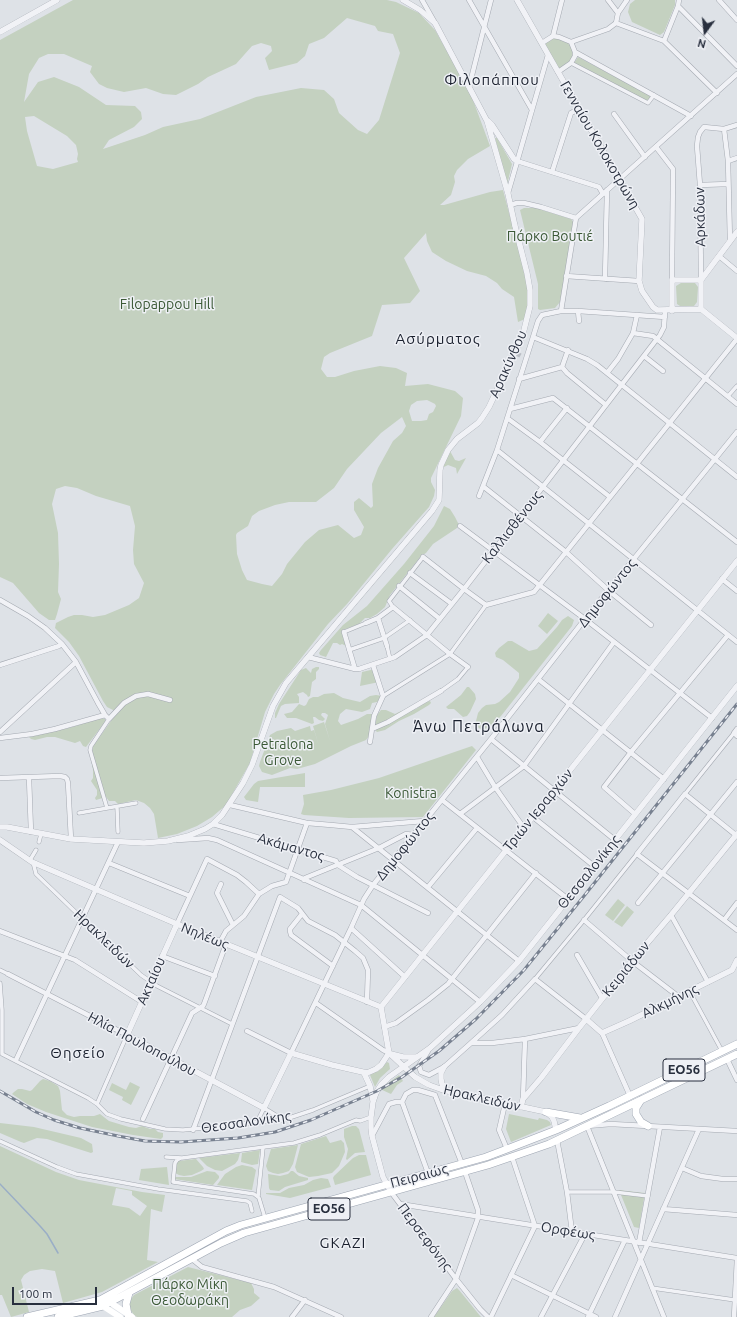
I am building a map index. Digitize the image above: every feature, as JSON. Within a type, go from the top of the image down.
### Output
[{"type":"main road","name":"Πειραιώς","points":[[105,1301],[226,1232],[241,1225],[462,1164],[507,1149],[556,1130],[737,1044]]},
{"type":"main road","name":"Πειραιώς","points":[[105,1301],[129,1292],[221,1243],[244,1233],[465,1172],[549,1144],[737,1054]]},
{"type":"main road","points":[[641,1100],[636,1108],[636,1114],[641,1122],[648,1126]]},
{"type":"main road","points":[[546,1112],[580,1118]]},
{"type":"main road","points":[[549,1144],[556,1130]]},
{"type":"main road","points":[[129,1292],[126,1304],[130,1316]]},
{"type":"main road","points":[[105,1301],[130,1316]]},
{"type":"main road","points":[[105,1301],[120,1317]]},
{"type":"main road","name":"ΕΟ56","points":[[27,1317],[105,1301]]},
{"type":"main road","name":"ΕΟ56","points":[[58,1317],[105,1301]]},
{"type":"street","points":[[403,0],[420,10],[435,23]]},
{"type":"street","points":[[422,0],[435,23]]},
{"type":"street","points":[[469,0],[532,110]]},
{"type":"street","points":[[469,87],[491,0]]},
{"type":"street","name":"Γενναίου Κολοκοτρώνη","points":[[517,0],[642,219],[639,281],[642,291],[653,307],[657,310],[665,311]]},
{"type":"street","points":[[553,36],[562,0]]},
{"type":"street","points":[[608,0],[618,13]]},
{"type":"street","points":[[542,43],[553,36],[571,42],[608,29],[616,23],[618,13],[627,0]]},
{"type":"street","points":[[664,41],[679,0]]},
{"type":"street","points":[[719,0],[737,20]]},
{"type":"street","points":[[0,32],[53,1]]},
{"type":"street","points":[[678,6],[737,66]]},
{"type":"street","name":"Αρακύνθου","points":[[213,824],[230,805],[240,790],[250,770],[273,706],[289,679],[432,511],[439,500],[440,470],[448,450],[482,418],[489,407],[523,334],[530,306],[530,290],[508,194],[487,121],[435,23]]},
{"type":"street","points":[[616,23],[664,41],[717,93]]},
{"type":"street","points":[[558,72],[571,63],[575,56],[571,42]]},
{"type":"street","points":[[575,52],[690,116]]},
{"type":"street","points":[[508,194],[548,55]]},
{"type":"street","points":[[571,63],[648,103],[654,95]]},
{"type":"street","points":[[560,311],[576,218],[737,74]]},
{"type":"street","points":[[552,172],[571,113],[579,108]]},
{"type":"street","points":[[614,114],[645,157]]},
{"type":"street","points":[[487,121],[492,125],[514,159],[517,161],[599,187],[603,194]]},
{"type":"street","points":[[730,241],[728,160],[724,129],[737,125]]},
{"type":"street","name":"Αρκάδων","points":[[701,309],[700,185],[697,146],[700,132],[704,127],[724,129]]},
{"type":"street","points":[[656,147],[673,169],[672,310]]},
{"type":"street","points":[[728,160],[737,158]]},
{"type":"street","points":[[700,185],[728,184]]},
{"type":"street","points":[[605,279],[607,190]]},
{"type":"street","points":[[510,205],[524,203],[576,218]]},
{"type":"street","points":[[672,280],[700,280],[737,232]]},
{"type":"street","points":[[719,256],[737,271]]},
{"type":"street","points":[[566,276],[639,281]]},
{"type":"street","points":[[370,742],[374,716],[383,696],[450,654],[486,605],[534,592],[540,586],[737,338],[701,309],[665,311]]},
{"type":"street","points":[[480,496],[510,409],[519,379],[523,358],[533,337],[538,321],[542,315],[560,311],[578,311],[665,317]]},
{"type":"street","points":[[578,311],[579,321]]},
{"type":"street","name":"Καλλισθένους","points":[[308,657],[355,669],[374,665],[390,659],[427,635],[657,339],[664,327],[665,311]]},
{"type":"street","points":[[608,373],[633,333],[637,315]]},
{"type":"street","points":[[633,333],[653,336],[737,404]]},
{"type":"street","points":[[533,337],[587,359],[608,373],[737,477]]},
{"type":"street","points":[[562,367],[568,350]]},
{"type":"street","points":[[644,356],[663,371]]},
{"type":"street","points":[[519,379],[562,367]]},
{"type":"street","points":[[562,367],[567,373],[606,404]]},
{"type":"street","points":[[728,396],[737,386]]},
{"type":"street","points":[[510,409],[553,398],[737,542]]},
{"type":"street","points":[[540,442],[566,408]]},
{"type":"street","points":[[507,418],[564,460],[610,497]]},
{"type":"street","name":"Δημοφώντος","points":[[257,1122],[316,1003],[351,928],[360,905],[373,886],[477,757],[608,590],[737,432]]},
{"type":"street","points":[[497,450],[737,642]]},
{"type":"street","points":[[484,487],[566,552],[608,590],[651,625]]},
{"type":"street","points":[[460,526],[585,619],[712,718]]},
{"type":"street","points":[[372,729],[395,718],[441,691],[458,679],[468,667],[393,607],[389,601],[423,556],[486,605]]},
{"type":"street","name":"Τριών Ιεραρχών","points":[[381,1007],[737,561]]},
{"type":"street","points":[[410,573],[452,604]]},
{"type":"street","points":[[722,579],[737,591]]},
{"type":"street","points":[[399,586],[440,619]]},
{"type":"street","points":[[0,600],[28,616],[45,628],[62,644],[76,662],[105,715],[109,719]]},
{"type":"street","points":[[355,669],[344,632],[378,618],[393,607]]},
{"type":"street","points":[[378,618],[390,659]]},
{"type":"street","points":[[349,650],[384,638],[410,620]]},
{"type":"street","points":[[635,814],[604,787],[631,752],[728,635]]},
{"type":"street","points":[[460,814],[524,766],[614,642]]},
{"type":"street","points":[[0,665],[62,644]]},
{"type":"street","points":[[0,732],[76,662]]},
{"type":"street","points":[[374,665],[383,696]]},
{"type":"street","points":[[538,679],[664,779]]},
{"type":"street","name":"Θεσσαλονίκης","points":[[373,1102],[376,1093],[389,1077],[430,1048],[480,1002],[519,961],[737,686]]},
{"type":"street","points":[[107,808],[90,750],[91,746],[109,719],[124,703],[136,696],[148,694],[170,700]]},
{"type":"street","points":[[0,738],[32,734],[55,729],[105,715]]},
{"type":"street","points":[[736,733],[685,794],[737,835]]},
{"type":"street","points":[[491,739],[615,840]]},
{"type":"street","points":[[477,757],[524,828]]},
{"type":"street","points":[[0,778],[64,777],[68,783],[71,839]]},
{"type":"street","points":[[29,778],[31,832]]},
{"type":"street","points":[[638,903],[737,782]]},
{"type":"street","name":"Θεσσαλονίκης","points":[[430,1048],[419,1067],[421,1072],[429,1074],[444,1067],[502,1015],[535,979],[584,920],[685,794]]},
{"type":"street","points":[[442,800],[568,898]]},
{"type":"street","points":[[79,813],[136,803]]},
{"type":"street","points":[[230,805],[307,823],[352,827],[424,821]]},
{"type":"street","points":[[117,807],[118,832]]},
{"type":"street","points":[[533,817],[594,866]]},
{"type":"street","points":[[220,942],[226,931],[244,916],[259,894],[272,886],[286,882],[307,823]]},
{"type":"street","points":[[168,841],[188,836],[213,824]]},
{"type":"street","name":"Ακάμαντος","points":[[213,824],[336,861],[338,865],[373,886],[428,913]]},
{"type":"street","points":[[0,827],[71,839],[118,842],[144,843],[208,838],[217,840],[360,905],[480,1002]]},
{"type":"street","points":[[352,827],[519,961]]},
{"type":"street","points":[[428,887],[477,828]]},
{"type":"street","points":[[39,842],[41,834]]},
{"type":"street","points":[[304,880],[305,878],[379,848],[406,834],[414,835]]},
{"type":"street","name":"Κειριάδων","points":[[521,1107],[523,1099],[541,1078],[602,998],[737,835]]},
{"type":"street","name":"Ηρακλειδών","points":[[0,840],[31,861],[36,874],[141,975],[150,982],[232,1024]]},
{"type":"street","points":[[16,1060],[66,956],[118,842]]},
{"type":"street","points":[[31,861],[36,850]]},
{"type":"street","points":[[637,854],[737,930]]},
{"type":"street","name":"Ακταίου","points":[[97,1104],[150,982],[207,859],[242,878],[259,894]]},
{"type":"street","name":"Νηλέως","points":[[31,861],[220,942],[381,1007]]},
{"type":"street","points":[[109,862],[190,896]]},
{"type":"street","points":[[384,1027],[396,1023],[448,984],[536,873]]},
{"type":"street","points":[[221,884],[217,893],[233,925]]},
{"type":"street","points":[[192,1130],[280,897],[298,908],[308,921],[334,935],[363,958],[366,964],[368,980],[367,1002]]},
{"type":"street","points":[[724,920],[737,903]]},
{"type":"street","points":[[302,914],[290,929],[291,935],[333,966]]},
{"type":"street","points":[[671,915],[708,982]]},
{"type":"street","points":[[584,920],[632,961],[679,997]]},
{"type":"street","points":[[351,928],[405,977]]},
{"type":"street","points":[[0,931],[75,960],[142,1002]]},
{"type":"street","points":[[142,1121],[192,1013],[201,1007],[215,976],[226,944]]},
{"type":"street","points":[[577,955],[602,998]]},
{"type":"street","points":[[162,956],[215,976]]},
{"type":"street","points":[[735,969],[737,960]]},
{"type":"street","name":"Αλκμήνης","points":[[602,1033],[690,992],[735,969]]},
{"type":"street","name":"Ηλία Πουλοπούλου","points":[[0,970],[171,1058],[264,1108],[283,1120]]},
{"type":"street","points":[[535,979],[602,1033],[630,1096]]},
{"type":"street","name":"Θεσσαλονίκης","points":[[0,983],[2,1010],[2,1054],[16,1060],[97,1104],[110,1116],[142,1121],[173,1130],[192,1130],[283,1120],[313,1110],[370,1086]]},
{"type":"street","points":[[690,992],[722,1051]]},
{"type":"street","points":[[316,1003],[383,1050],[403,1057],[413,1058],[419,1056]]},
{"type":"street","points":[[381,1007],[389,1053],[403,1067]]},
{"type":"street","points":[[471,1043],[492,1043],[525,1039],[579,1028]]},
{"type":"street","points":[[247,1031],[291,1052],[364,1073],[376,1069],[389,1053]]},
{"type":"street","points":[[523,1099],[525,1039]]},
{"type":"street","points":[[726,1059],[737,1080]]},
{"type":"street","name":"Ηρακλειδών","points":[[403,1067],[415,1077],[429,1085],[445,1091],[546,1112]]},
{"type":"street","points":[[428,1173],[402,1102],[406,1094],[413,1090],[435,1095],[445,1091],[441,1079],[441,1073],[444,1067]]},
{"type":"street","points":[[364,1073],[370,1086],[373,1102]]},
{"type":"street","points":[[435,1095],[462,1164]]},
{"type":"street","name":"Περσεφόνης","points":[[373,1102],[370,1117],[372,1136],[386,1185],[456,1279],[480,1309],[490,1317]]},
{"type":"street","points":[[372,1136],[389,1104],[402,1102]]},
{"type":"street","points":[[505,1104],[499,1130],[507,1149]]},
{"type":"street","points":[[546,1112],[552,1117],[556,1130]]},
{"type":"street","name":"Θεσσαλονίκης","points":[[166,1157],[182,1158],[263,1148],[304,1140],[356,1120],[360,1121],[370,1117]]},
{"type":"street","points":[[664,1317],[587,1126],[611,1124],[737,1131]]},
{"type":"street","points":[[639,1243],[660,1126]]},
{"type":"street","points":[[615,1317],[699,1128]]},
{"type":"street","points":[[557,1140],[567,1192],[572,1232]]},
{"type":"street","points":[[0,1141],[57,1167],[80,1175],[158,1189],[248,1202],[252,1211]]},
{"type":"street","points":[[263,1148],[258,1197],[265,1218]]},
{"type":"street","points":[[490,1317],[535,1226],[512,1157]]},
{"type":"street","points":[[182,1158],[178,1159],[175,1163],[173,1182],[253,1194],[258,1197]]},
{"type":"street","points":[[682,1168],[701,1176],[737,1179]]},
{"type":"street","points":[[431,1317],[456,1279],[478,1217],[478,1210],[465,1172]]},
{"type":"street","points":[[226,1198],[228,1190]]},
{"type":"street","points":[[567,1192],[614,1192],[648,1196]]},
{"type":"street","name":"Ορφέως","points":[[400,1204],[737,1259]]},
{"type":"street","points":[[663,1209],[737,1215]]},
{"type":"street","points":[[541,1317],[585,1234]]},
{"type":"street","points":[[589,1315],[625,1240]]},
{"type":"street","points":[[192,1259],[205,1268],[274,1287],[341,1317]]},
{"type":"street","points":[[734,1317],[737,1259]]},
{"type":"street","points":[[511,1275],[589,1315],[596,1317]]},
{"type":"street","points":[[652,1288],[734,1300]]},
{"type":"street","points":[[292,1317],[305,1300]]},
{"type":"green space","name":"Filopappou Hill","points":[[73,0],[387,0],[396,2],[419,13],[435,30],[470,92],[490,146],[468,159],[457,170],[454,176],[455,182],[451,195],[440,205],[503,190],[529,295],[525,319],[518,322],[514,297],[486,276],[467,271],[446,261],[432,252],[427,241],[426,233],[404,258],[420,291],[410,303],[382,305],[372,336],[330,353],[324,357],[321,369],[327,377],[335,377],[354,371],[380,366],[396,368],[407,373],[405,386],[428,384],[455,391],[463,398],[461,416],[431,478],[431,482],[435,490],[434,496],[429,507],[347,604],[328,624],[280,685],[265,712],[250,763],[226,805],[212,817],[197,826],[177,834],[158,838],[154,814],[144,803],[136,800],[118,804],[115,801],[109,801],[106,797],[96,800],[95,798],[97,795],[97,790],[91,781],[93,778],[91,759],[93,746],[116,714],[113,710],[107,707],[103,701],[79,656],[69,642],[55,628],[56,623],[68,617],[74,615],[93,617],[105,615],[129,605],[139,598],[144,583],[134,564],[133,550],[135,526],[130,506],[96,496],[77,488],[65,486],[56,489],[52,504],[58,533],[58,592],[61,599],[55,620],[49,620],[39,613],[13,583],[0,577],[0,40]],"holes":[[[347,18],[375,26],[378,31],[393,34],[400,53],[379,120],[367,134],[358,130],[339,113],[334,99],[324,90],[301,88],[256,97],[200,119],[163,127],[145,135],[103,149],[109,140],[134,127],[142,119],[141,112],[135,106],[106,105],[79,87],[54,77],[38,82],[24,102],[29,74],[39,58],[48,54],[64,54],[92,66],[90,72],[99,84],[107,88],[124,92],[146,88],[163,94],[176,95],[208,77],[236,64],[252,46],[261,43],[271,46],[272,51],[265,58],[269,70],[297,63],[305,56],[309,44],[324,38]],[[34,116],[67,136],[76,145],[78,162],[53,169],[37,166],[27,131],[25,117]],[[427,400],[435,404],[436,406],[433,412],[429,414],[427,420],[412,421],[409,411],[411,405],[417,401]],[[402,417],[406,426],[402,433],[393,441],[378,468],[372,484],[373,506],[371,508],[359,498],[354,502],[354,510],[364,527],[361,535],[354,538],[338,525],[319,530],[305,542],[287,564],[282,574],[272,586],[247,580],[237,554],[236,535],[248,526],[252,516],[259,511],[275,505],[289,502],[316,502],[334,488],[347,469],[381,433]]]},
{"type":"green space","points":[[635,0],[675,0],[675,5],[664,32],[660,35],[632,22],[628,12],[630,4]]},
{"type":"green space","points":[[553,36],[567,40],[573,47],[573,60],[558,72],[542,43]]},
{"type":"green space","points":[[578,57],[651,96],[647,102],[574,63]]},
{"type":"green space","points":[[495,138],[497,138],[512,164],[507,185]]},
{"type":"green space","name":"Πάρκο Βουτιέ","points":[[524,208],[536,208],[571,219],[574,223],[560,302],[555,308],[538,309],[538,284],[520,210]]},
{"type":"green space","points":[[681,283],[695,283],[698,287],[697,302],[694,306],[680,306],[677,304],[676,286]]},
{"type":"green space","points":[[450,451],[455,460],[459,461],[466,458],[457,474],[456,468],[448,465],[444,467],[443,465]]},
{"type":"green space","points":[[444,506],[450,509],[455,517],[459,525],[457,528],[433,544],[426,553],[421,556],[390,595],[385,607],[370,618],[365,618],[359,624],[343,630],[343,637],[346,646],[333,643],[326,657],[320,655],[319,653],[321,650],[343,625],[367,606],[404,564],[434,526]]},
{"type":"green space","points":[[548,613],[558,621],[547,634],[538,626]]},
{"type":"green space","points":[[568,616],[574,620],[572,626],[501,716],[489,728],[481,729],[477,727],[475,725],[478,713],[482,708],[486,705],[499,702],[510,692],[519,678],[519,673],[503,660],[496,657],[495,653],[499,648],[508,641],[512,641],[529,651],[537,649],[562,620]]},
{"type":"green space","points":[[319,667],[319,669],[316,672],[316,679],[312,682],[310,696],[308,697],[303,692],[297,694],[299,697],[299,703],[285,704],[281,706],[275,718],[275,713],[279,704],[301,670],[306,668],[311,673],[312,669]]},
{"type":"green space","points":[[375,669],[379,682],[360,686],[362,672]]},
{"type":"green space","points":[[467,687],[469,687],[475,694],[476,699],[470,712],[467,716],[463,717],[454,709],[448,709],[446,707],[461,695]]},
{"type":"green space","name":"Petralona Grove","points":[[334,693],[343,698],[360,702],[370,696],[382,696],[377,702],[372,703],[370,709],[362,712],[346,709],[340,714],[338,721],[341,725],[367,714],[372,714],[369,736],[366,740],[315,764],[297,769],[290,768],[272,775],[262,772],[259,766],[260,762],[270,735],[277,731],[291,728],[295,731],[310,726],[311,731],[314,730],[319,746],[313,726],[324,722],[330,741],[325,724],[328,715],[325,713],[322,713],[321,715],[325,719],[323,721],[313,717],[314,723],[312,724],[296,718],[287,718],[284,714],[292,712],[299,704],[304,706],[306,705],[309,699],[313,697]]},
{"type":"green space","points":[[430,701],[431,703],[429,705],[414,714],[385,730],[376,731],[375,726],[377,715],[381,710],[386,710],[395,714],[401,711],[416,709]]},
{"type":"green space","points":[[101,718],[105,719],[105,722],[86,747],[83,746],[80,741],[75,743],[55,737],[35,740],[29,737],[69,728]]},
{"type":"green space","name":"Konistra","points":[[472,746],[476,750],[423,817],[349,818],[301,814],[304,804],[303,795],[331,790],[379,778]]},
{"type":"green space","points":[[305,773],[305,787],[260,787],[258,802],[246,800],[244,797],[258,781]]},
{"type":"green space","points":[[618,899],[625,905],[613,921],[605,915]]},
{"type":"green space","points":[[627,906],[634,912],[622,927],[614,922]]},
{"type":"green space","points":[[387,1062],[389,1063],[390,1069],[380,1078],[375,1087],[370,1075],[381,1069]]},
{"type":"green space","points":[[399,1075],[403,1081],[397,1085],[391,1094],[380,1089]]},
{"type":"green space","points":[[43,1079],[58,1086],[62,1110],[67,1115],[74,1117],[94,1116],[100,1114],[109,1121],[129,1127],[136,1128],[142,1126],[155,1129],[158,1132],[163,1133],[163,1137],[161,1139],[92,1127],[46,1112],[27,1104],[12,1094],[18,1089],[30,1091]]},
{"type":"green space","points":[[130,1082],[140,1087],[131,1105],[122,1100],[123,1097],[109,1090],[112,1083],[126,1090]]},
{"type":"green space","points":[[509,1114],[538,1120],[539,1118],[547,1120],[551,1125],[511,1142],[506,1129]]},
{"type":"green space","points":[[0,1123],[34,1127],[81,1138],[92,1144],[93,1152],[91,1153],[47,1139],[37,1138],[24,1143],[0,1133]]},
{"type":"green space","points":[[356,1126],[359,1129],[365,1152],[355,1153],[347,1160],[348,1149],[344,1137],[344,1129]]},
{"type":"green space","points":[[326,1136],[330,1143],[341,1140],[344,1143],[345,1152],[339,1166],[332,1173],[318,1176],[309,1177],[297,1172],[295,1167],[301,1144]]},
{"type":"green space","points":[[298,1145],[293,1164],[289,1171],[278,1174],[268,1171],[266,1166],[271,1149]]},
{"type":"green space","points":[[0,1146],[56,1172],[79,1180],[165,1195],[162,1212],[151,1209],[147,1260],[158,1262],[102,1292],[63,1303],[55,1271],[42,1269],[30,1271],[24,1275],[21,1280],[29,1312],[11,1317],[2,1295],[0,1295]],"holes":[[[116,1188],[132,1191],[132,1195],[147,1206],[140,1216],[129,1208],[112,1205]]]},
{"type":"green space","points":[[260,1150],[258,1164],[252,1165],[241,1162],[242,1153]]},
{"type":"green space","points":[[240,1153],[235,1164],[222,1171],[215,1170],[207,1166],[199,1158]]},
{"type":"green space","points":[[359,1155],[366,1155],[371,1175],[335,1185],[333,1178],[334,1176],[353,1158]]},
{"type":"green space","points":[[196,1159],[204,1169],[192,1175],[184,1176],[175,1173],[178,1161]]},
{"type":"green space","points":[[242,1165],[252,1167],[256,1170],[252,1190],[217,1185],[225,1174]]},
{"type":"green space","points":[[167,1167],[169,1185],[139,1180],[141,1169]]},
{"type":"green space","points":[[207,1171],[215,1172],[219,1176],[213,1185],[174,1179],[175,1177],[191,1177]]},
{"type":"green space","points":[[291,1171],[299,1176],[308,1178],[308,1180],[285,1187],[279,1191],[270,1190],[268,1174],[280,1176],[288,1174]]},
{"type":"green space","points":[[321,1178],[328,1179],[331,1187],[290,1198],[266,1194],[280,1193],[289,1188],[304,1185]]},
{"type":"green space","points":[[619,1190],[645,1193],[639,1228],[634,1227]]},
{"type":"green space","name":"Πάρκο Μίκη Θεοδωράκη","points":[[188,1267],[251,1283],[254,1293],[260,1298],[251,1306],[240,1310],[232,1317],[137,1317],[134,1315],[129,1304],[134,1295]]},
{"type":"green space","points":[[457,1288],[481,1317],[434,1317],[452,1291]]},
{"type":"waterway","points":[[0,1184],[47,1234],[58,1253]]},
{"type":"tunnel","points":[[511,350],[521,356]]},
{"type":"railway","points":[[0,1091],[36,1112],[54,1120],[80,1128],[145,1141],[181,1142],[238,1138],[275,1132],[311,1120],[377,1091],[402,1077],[439,1051],[476,1019],[524,970],[737,704]]},
{"type":"district","name":"Φιλοπάππου","points":[[492,80]]},
{"type":"district","name":"Ασύρματος","points":[[438,339]]},
{"type":"district","name":"Άνω Πετράλωνα","points":[[479,727]]},
{"type":"district","name":"Θησείο","points":[[78,1053]]},
{"type":"district","name":"GKAZI","points":[[343,1243]]}]
